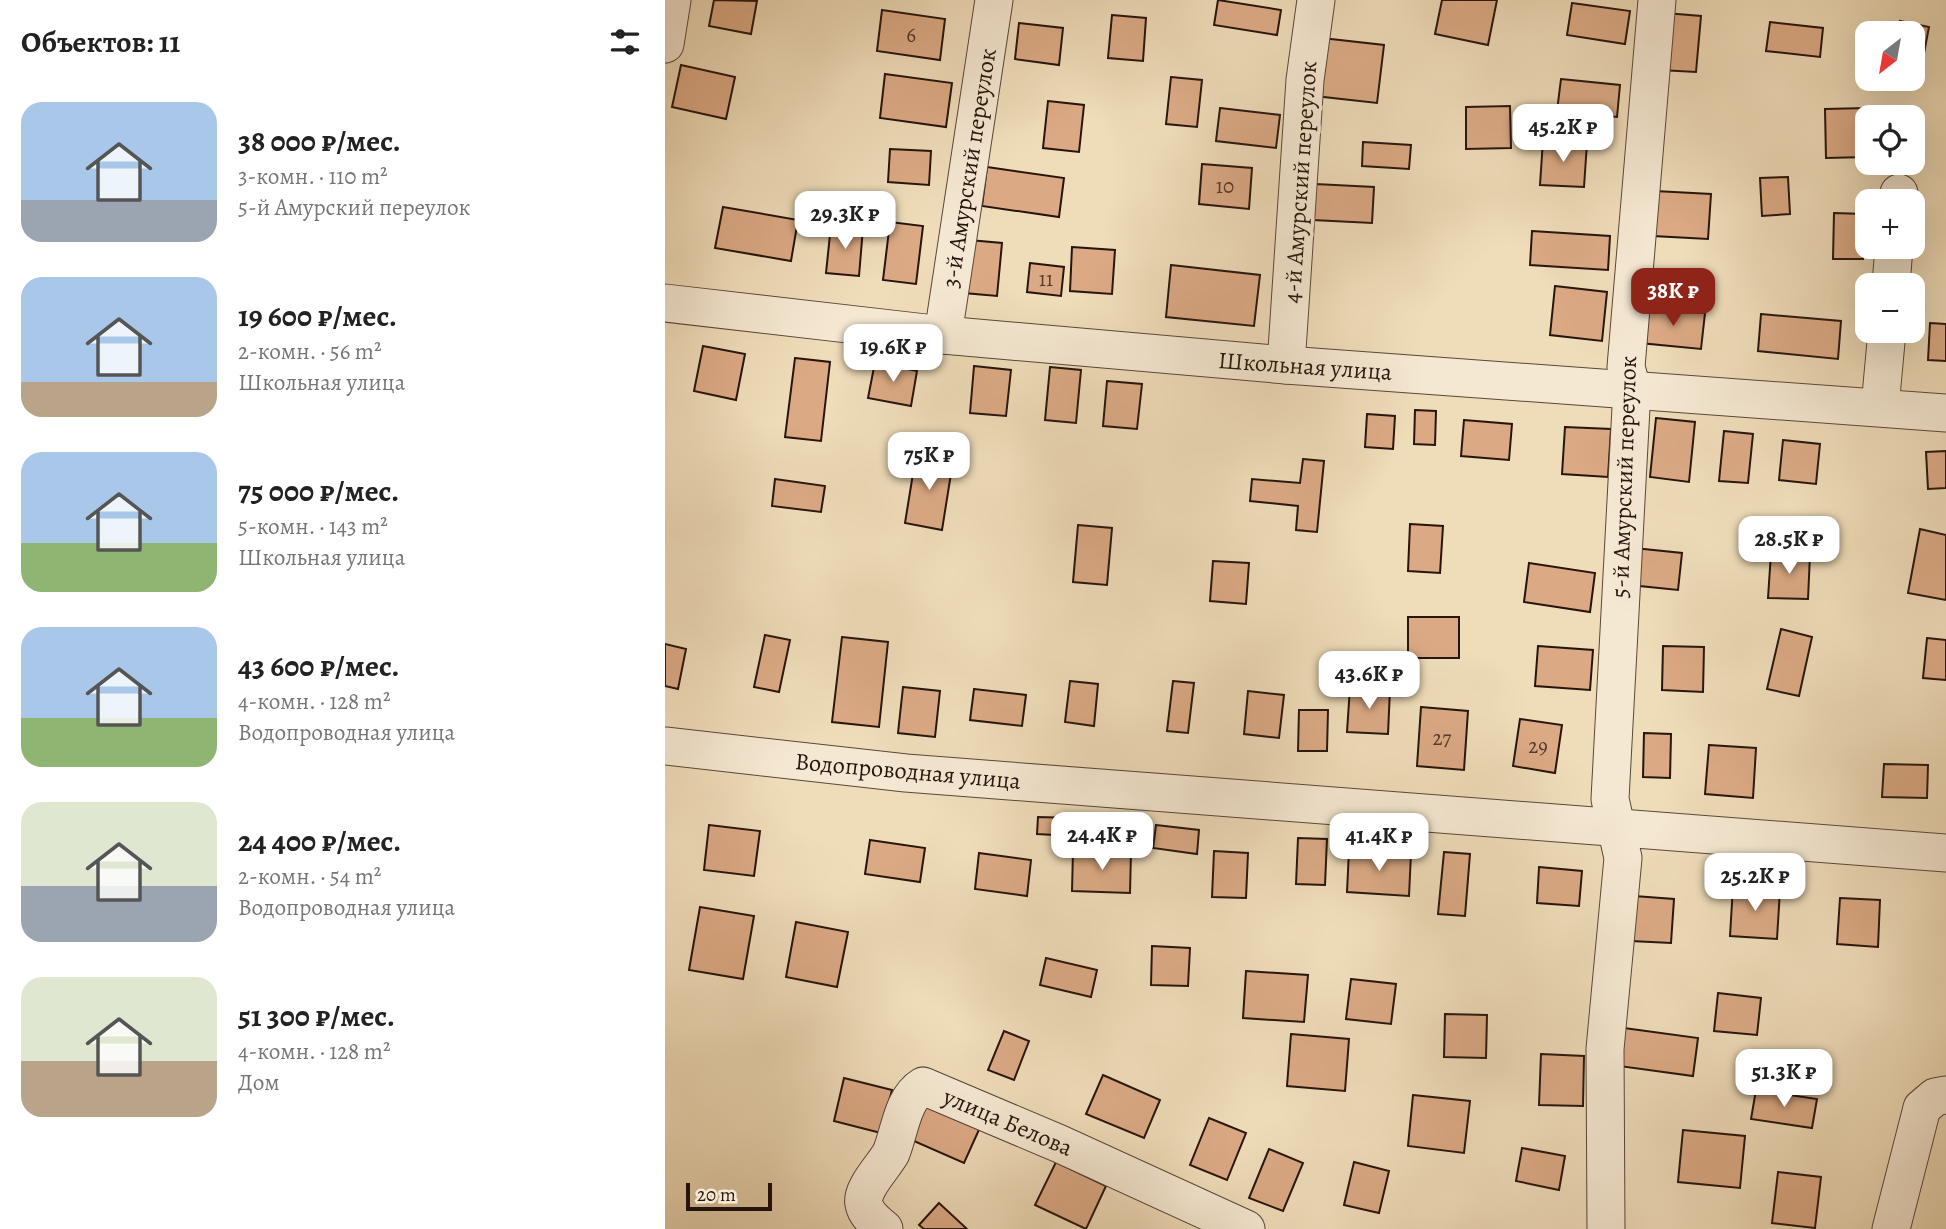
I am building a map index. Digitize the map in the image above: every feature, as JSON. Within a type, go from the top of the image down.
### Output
[{"type":"street","points":[[665,44],[672,0]]},
{"type":"street","name":"3-й Амурский переулок","points":[[943,335],[994,0]]},
{"type":"street","name":"4-й Амурский переулок","points":[[1286,365],[1305,80],[1317,0]]},
{"type":"street","name":"5-й Амурский переулок","points":[[1606,1229],[1605,1049],[1623,858],[1610,799],[1632,389],[1626,367],[1657,0]]},
{"type":"street","name":"Школьная улица","points":[[665,303],[943,335],[1286,365],[1946,413]]},
{"type":"street","points":[[1879,407],[1886,343]]},
{"type":"street","name":"Водопроводная улица","points":[[665,746],[920,774],[1946,853]]},
{"type":"street","name":"улица Белова","points":[[884,1229],[871,1218],[863,1203],[866,1191],[890,1154],[915,1090],[923,1086],[1061,1144],[1246,1229]]},
{"type":"street","points":[[1891,1229],[1922,1108],[1935,1097],[1946,1095]]},
{"type":"building","points":[[714,0],[757,1],[751,34],[709,26]]},
{"type":"building","points":[[1218,0],[1281,10],[1277,35],[1214,25]]},
{"type":"building","points":[[1442,0],[1497,0],[1488,45],[1435,34]]},
{"type":"building","points":[[1572,3],[1630,11],[1625,44],[1567,35]]},
{"type":"building","points":[[882,10],[945,19],[940,60],[877,51]]},
{"type":"building","points":[[1665,13],[1701,16],[1696,72],[1660,70]]},
{"type":"building","points":[[1112,15],[1146,18],[1143,61],[1108,58]]},
{"type":"building","points":[[1770,22],[1823,28],[1820,57],[1766,51]]},
{"type":"building","points":[[1019,23],[1063,28],[1059,65],[1015,59]]},
{"type":"building","points":[[1925,26],[1929,27],[1925,48]]},
{"type":"building","points":[[1322,38],[1384,45],[1377,103],[1315,96]]},
{"type":"building","points":[[681,65],[735,77],[726,119],[672,107]]},
{"type":"building","points":[[885,74],[952,83],[946,127],[880,118]]},
{"type":"building","points":[[1171,77],[1202,80],[1197,127],[1166,124]]},
{"type":"building","points":[[1561,79],[1620,85],[1617,117],[1557,111]]},
{"type":"building","points":[[1048,101],[1084,105],[1079,152],[1043,148]]},
{"type":"building","points":[[1510,106],[1511,148],[1466,149],[1466,107]]},
{"type":"building","points":[[1220,108],[1280,115],[1276,148],[1216,141]]},
{"type":"building","points":[[1855,108],[1855,157],[1826,158],[1825,109]]},
{"type":"building","points":[[1543,140],[1587,143],[1584,187],[1540,185]]},
{"type":"building","points":[[1363,142],[1411,145],[1409,169],[1362,166]]},
{"type":"building","points":[[890,149],[931,151],[929,185],[888,182]]},
{"type":"building","points":[[1202,164],[1252,168],[1249,209],[1199,204]]},
{"type":"building","points":[[987,167],[1064,178],[1059,217],[982,206]]},
{"type":"building","points":[[1788,177],[1790,214],[1762,216],[1760,178]]},
{"type":"building","points":[[1315,184],[1374,187],[1372,223],[1313,220]]},
{"type":"building","points":[[1655,191],[1711,194],[1708,239],[1653,236]]},
{"type":"building","points":[[723,207],[798,220],[791,261],[715,248]]},
{"type":"building","points":[[1834,213],[1855,214],[1855,259],[1833,259]]},
{"type":"building","points":[[890,222],[923,226],[916,284],[883,280]]},
{"type":"building","points":[[831,225],[863,228],[859,276],[826,273]]},
{"type":"building","points":[[1532,231],[1610,236],[1608,270],[1530,265]]},
{"type":"building","points":[[969,240],[1002,243],[997,296],[964,293]]},
{"type":"building","points":[[1072,247],[1115,250],[1112,294],[1070,291]]},
{"type":"building","points":[[1030,263],[1064,267],[1061,296],[1027,292]]},
{"type":"building","points":[[1171,265],[1260,275],[1254,326],[1166,317]]},
{"type":"building","points":[[1555,286],[1607,292],[1602,341],[1550,335]]},
{"type":"building","points":[[1644,307],[1705,313],[1701,349],[1640,343]]},
{"type":"building","points":[[1761,314],[1841,321],[1838,359],[1758,351]]},
{"type":"building","points":[[1930,323],[1946,324],[1946,361],[1928,360]]},
{"type":"building","points":[[703,346],[745,354],[736,400],[694,391]]},
{"type":"building","points":[[795,358],[830,362],[821,441],[785,437]]},
{"type":"building","points":[[875,362],[917,371],[911,406],[868,398]]},
{"type":"building","points":[[974,366],[1011,370],[1006,416],[970,413]]},
{"type":"building","points":[[1050,367],[1081,370],[1076,423],[1045,420]]},
{"type":"building","points":[[1107,381],[1142,384],[1137,429],[1103,426]]},
{"type":"building","points":[[1415,410],[1436,411],[1435,445],[1414,444]]},
{"type":"building","points":[[1367,414],[1395,416],[1393,449],[1365,447]]},
{"type":"building","points":[[1656,418],[1695,422],[1689,482],[1650,477]]},
{"type":"building","points":[[1464,420],[1512,424],[1509,460],[1461,456]]},
{"type":"building","points":[[1565,427],[1611,429],[1608,477],[1562,474]]},
{"type":"building","points":[[1724,431],[1753,434],[1748,483],[1719,481]]},
{"type":"building","points":[[1783,440],[1820,444],[1816,484],[1779,480]]},
{"type":"building","points":[[1946,451],[1946,488],[1928,489],[1926,452]]},
{"type":"building","points":[[916,455],[953,461],[942,530],[905,523]]},
{"type":"building","points":[[1303,459],[1324,461],[1317,532],[1296,530],[1298,506],[1250,501],[1252,479],[1300,483]]},
{"type":"building","points":[[775,479],[825,486],[821,512],[772,506]]},
{"type":"building","points":[[1410,524],[1443,526],[1440,573],[1408,571]]},
{"type":"building","points":[[1078,525],[1112,528],[1107,585],[1073,582]]},
{"type":"building","points":[[1920,529],[1946,535],[1946,600],[1908,593]]},
{"type":"building","points":[[1634,548],[1682,553],[1678,590],[1630,585]]},
{"type":"building","points":[[1771,553],[1810,555],[1808,599],[1768,598]]},
{"type":"building","points":[[1213,561],[1249,563],[1246,604],[1210,601]]},
{"type":"building","points":[[1529,563],[1595,573],[1590,612],[1524,602]]},
{"type":"building","points":[[1408,617],[1459,617],[1459,658],[1408,658]]},
{"type":"building","points":[[1781,629],[1812,637],[1799,696],[1767,689]]},
{"type":"building","points":[[765,635],[790,640],[779,692],[754,687]]},
{"type":"building","points":[[842,637],[888,642],[879,727],[832,722]]},
{"type":"building","points":[[1927,638],[1946,640],[1946,680],[1923,678]]},
{"type":"building","points":[[665,644],[686,649],[678,689],[665,686]]},
{"type":"building","points":[[1538,646],[1593,650],[1590,690],[1535,686]]},
{"type":"building","points":[[1663,646],[1704,647],[1703,692],[1662,690]]},
{"type":"building","points":[[1070,681],[1098,684],[1094,726],[1065,722]]},
{"type":"building","points":[[1173,681],[1194,683],[1188,733],[1167,731]]},
{"type":"building","points":[[903,687],[940,691],[935,737],[898,733]]},
{"type":"building","points":[[1350,687],[1390,689],[1388,734],[1347,732]]},
{"type":"building","points":[[974,689],[1026,695],[1022,726],[970,720]]},
{"type":"building","points":[[1248,691],[1284,695],[1279,738],[1244,734]]},
{"type":"building","points":[[1421,707],[1468,711],[1464,770],[1417,766]]},
{"type":"building","points":[[1299,710],[1328,710],[1327,751],[1298,751]]},
{"type":"building","points":[[1520,719],[1562,725],[1555,773],[1513,766]]},
{"type":"building","points":[[1644,733],[1671,734],[1670,778],[1643,777]]},
{"type":"building","points":[[1709,745],[1756,748],[1753,798],[1705,794]]},
{"type":"building","points":[[1884,764],[1928,765],[1927,798],[1882,797]]},
{"type":"building","points":[[1038,817],[1074,818],[1073,836],[1037,834]]},
{"type":"building","points":[[709,825],[760,831],[754,876],[704,870]]},
{"type":"building","points":[[1156,825],[1199,830],[1197,854],[1153,848]]},
{"type":"building","points":[[1298,838],[1327,839],[1325,885],[1296,884]]},
{"type":"building","points":[[870,840],[925,848],[920,882],[865,874]]},
{"type":"building","points":[[1349,850],[1411,853],[1409,896],[1347,892]]},
{"type":"building","points":[[1073,851],[1131,852],[1130,893],[1072,891]]},
{"type":"building","points":[[1214,851],[1248,853],[1246,898],[1212,897]]},
{"type":"building","points":[[1444,852],[1470,854],[1465,916],[1438,914]]},
{"type":"building","points":[[979,853],[1031,860],[1027,896],[975,889]]},
{"type":"building","points":[[1539,867],[1582,871],[1579,906],[1537,903]]},
{"type":"building","points":[[1733,886],[1780,890],[1777,939],[1730,936]]},
{"type":"building","points":[[1634,896],[1674,899],[1671,943],[1631,941]]},
{"type":"building","points":[[1840,898],[1880,900],[1878,947],[1837,944]]},
{"type":"building","points":[[700,907],[754,916],[743,979],[689,970]]},
{"type":"building","points":[[796,922],[848,932],[837,987],[786,977]]},
{"type":"building","points":[[1152,946],[1190,948],[1188,986],[1151,985]]},
{"type":"building","points":[[1046,958],[1097,970],[1091,997],[1040,985]]},
{"type":"building","points":[[1246,971],[1308,975],[1304,1022],[1243,1018]]},
{"type":"building","points":[[1351,979],[1396,984],[1391,1024],[1346,1019]]},
{"type":"building","points":[[1718,993],[1761,998],[1757,1035],[1714,1031]]},
{"type":"building","points":[[1445,1014],[1487,1015],[1486,1058],[1444,1057]]},
{"type":"building","points":[[1624,1028],[1698,1038],[1693,1076],[1619,1066]]},
{"type":"building","points":[[1004,1031],[1029,1041],[1014,1080],[988,1070]]},
{"type":"building","points":[[1291,1034],[1349,1039],[1345,1091],[1287,1086]]},
{"type":"building","points":[[1541,1054],[1584,1056],[1583,1106],[1539,1105]]},
{"type":"building","points":[[1103,1075],[1160,1100],[1144,1138],[1086,1114]]},
{"type":"building","points":[[844,1078],[892,1090],[881,1133],[834,1121]]},
{"type":"building","points":[[1756,1090],[1817,1099],[1812,1128],[1751,1119]]},
{"type":"building","points":[[1413,1095],[1470,1101],[1464,1153],[1408,1146]]},
{"type":"building","points":[[924,1098],[982,1123],[964,1163],[907,1138]]},
{"type":"building","points":[[1209,1118],[1246,1133],[1227,1180],[1190,1165]]},
{"type":"building","points":[[1683,1130],[1745,1136],[1740,1188],[1678,1182]]},
{"type":"building","points":[[1522,1148],[1565,1156],[1559,1190],[1516,1181]]},
{"type":"building","points":[[1269,1149],[1303,1163],[1283,1211],[1249,1198]]},
{"type":"building","points":[[1056,1162],[1106,1186],[1086,1229],[1035,1205]]},
{"type":"building","points":[[1354,1162],[1389,1171],[1379,1213],[1344,1205]]},
{"type":"building","points":[[1778,1172],[1821,1177],[1815,1228],[1772,1223]]},
{"type":"building","points":[[939,1203],[967,1229],[924,1229],[919,1225]]}]
